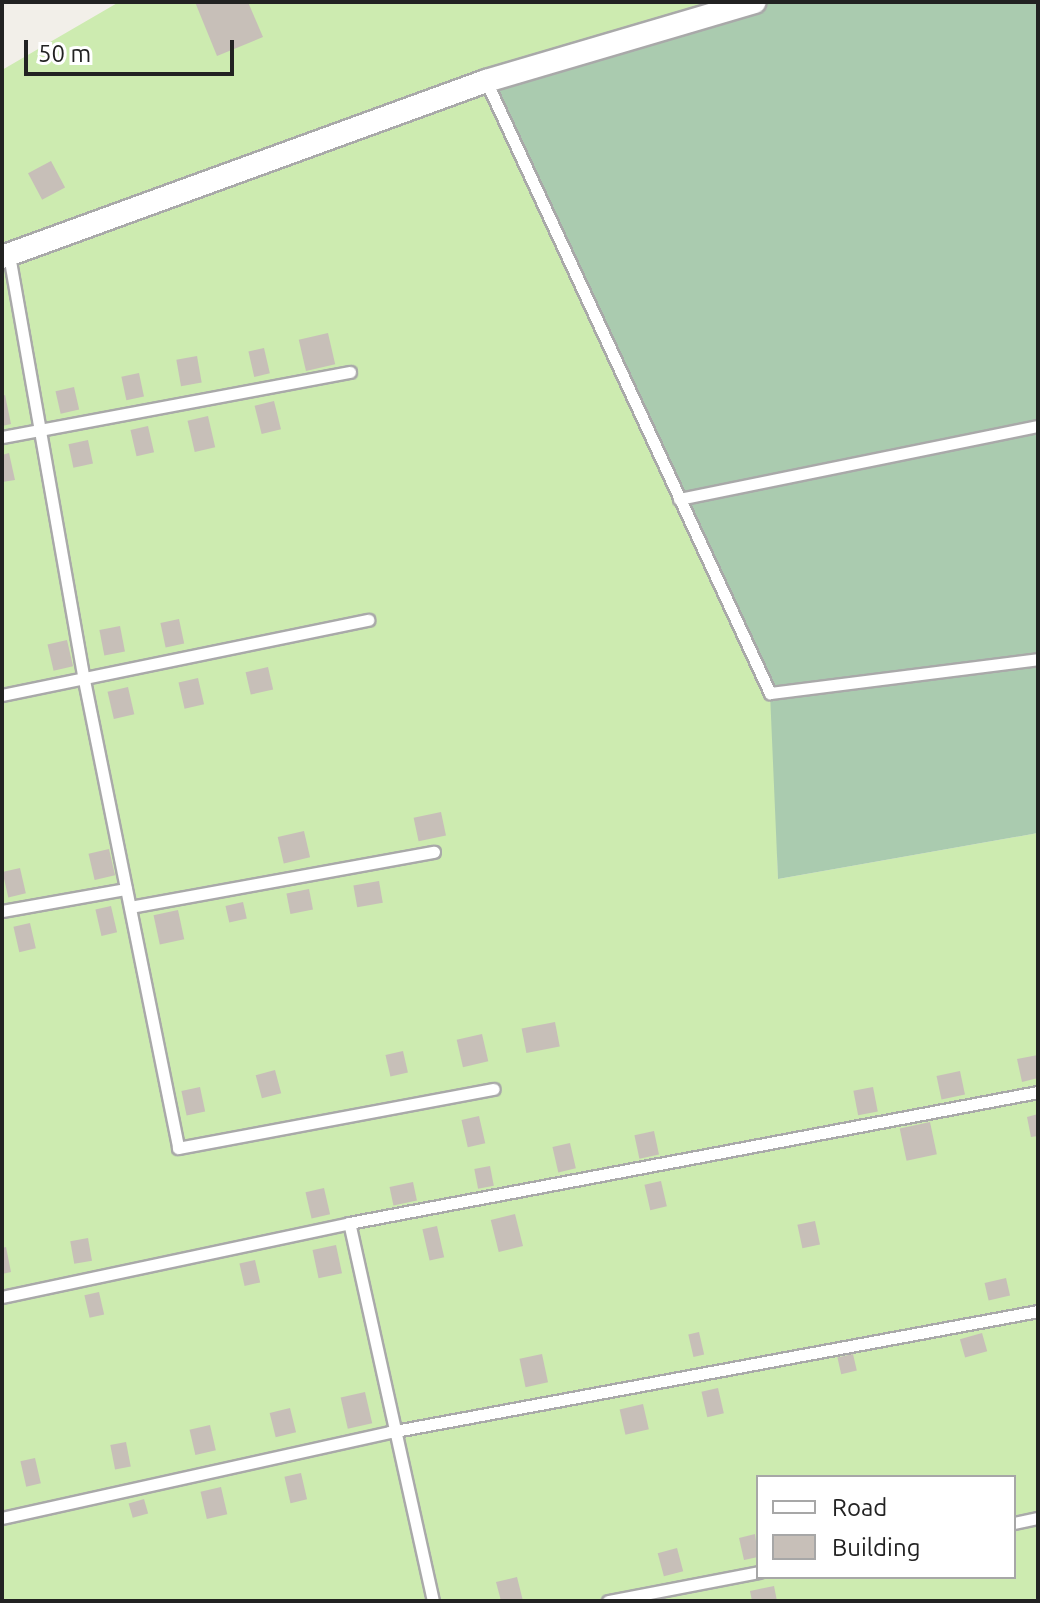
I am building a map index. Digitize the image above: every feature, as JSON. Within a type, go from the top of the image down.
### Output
[{"type":"street","points":[[6,256],[486,81],[755,2]]},
{"type":"lane","points":[[486,81],[770,693],[1038,659]]},
{"type":"lane","points":[[6,256],[42,430],[84,680],[178,1148],[494,1089]]},
{"type":"lane","points":[[2,437],[350,372]]},
{"type":"lane","points":[[679,499],[1038,426]]},
{"type":"lane","points":[[2,695],[368,620]]},
{"type":"lane","points":[[130,907],[434,852]]},
{"type":"lane","points":[[2,911],[126,889]]},
{"type":"lane","points":[[2,1297],[349,1223],[1038,1092]]},
{"type":"lane","points":[[349,1223],[390,1432],[433,1601]]},
{"type":"lane","points":[[2,1518],[390,1432],[1038,1311]]},
{"type":"lane","points":[[1016,1523],[1038,1518]]},
{"type":"lane","points":[[608,1601],[756,1572]]},
{"type":"green space","points":[[119,2],[755,2],[778,879],[1038,833],[1038,1601],[2,1601],[2,70]]},
{"type":"green space","points":[[755,2],[1038,2],[1038,833],[778,879],[770,693],[486,81]]},
{"type":"building","points":[[195,2],[248,2],[263,37],[217,56]]},
{"type":"building","points":[[51,161],[65,187],[42,200],[28,173]]},
{"type":"building","points":[[328,333],[335,364],[306,371],[299,340]]},
{"type":"building","points":[[264,348],[270,373],[254,377],[248,352]]},
{"type":"building","points":[[197,356],[202,383],[181,386],[176,360]]},
{"type":"building","points":[[139,373],[144,396],[126,400],[121,377]]},
{"type":"building","points":[[74,387],[79,409],[61,414],[55,391]]},
{"type":"building","points":[[5,395],[11,424],[2,426],[2,396]]},
{"type":"building","points":[[274,401],[281,429],[262,434],[255,406]]},
{"type":"building","points":[[208,416],[215,447],[195,452],[188,421]]},
{"type":"building","points":[[148,426],[154,452],[137,456],[130,430]]},
{"type":"building","points":[[88,440],[93,463],[73,468],[68,444]]},
{"type":"building","points":[[9,453],[15,480],[2,482],[2,455]]},
{"type":"building","points":[[179,619],[184,643],[166,647],[160,623]]},
{"type":"building","points":[[120,626],[125,652],[104,656],[99,630]]},
{"type":"building","points":[[67,640],[73,666],[54,671],[48,644]]},
{"type":"building","points":[[268,667],[273,689],[251,695],[246,672]]},
{"type":"building","points":[[198,678],[204,704],[185,709],[179,682]]},
{"type":"building","points":[[128,687],[134,714],[114,719],[108,692]]},
{"type":"building","points":[[441,812],[446,835],[419,841],[414,818]]},
{"type":"building","points":[[304,831],[310,857],[284,863],[278,837]]},
{"type":"building","points":[[109,849],[115,875],[95,880],[89,854]]},
{"type":"building","points":[[20,868],[26,893],[8,897],[2,872]]},
{"type":"building","points":[[379,881],[383,903],[357,907],[353,886]]},
{"type":"building","points":[[309,889],[313,910],[290,914],[286,893]]},
{"type":"building","points":[[243,902],[247,919],[229,923],[225,906]]},
{"type":"building","points":[[111,906],[117,932],[101,936],[95,910]]},
{"type":"building","points":[[178,910],[184,939],[160,945],[154,915]]},
{"type":"building","points":[[30,923],[36,948],[19,952],[13,927]]},
{"type":"building","points":[[555,1022],[560,1047],[526,1053],[522,1028]]},
{"type":"building","points":[[482,1034],[488,1061],[463,1067],[457,1040]]},
{"type":"building","points":[[403,1051],[408,1072],[390,1076],[385,1055]]},
{"type":"building","points":[[1038,1055],[1038,1078],[1022,1082],[1017,1059]]},
{"type":"building","points":[[275,1070],[281,1093],[262,1098],[256,1075]]},
{"type":"building","points":[[960,1071],[965,1094],[942,1099],[937,1076]]},
{"type":"building","points":[[200,1087],[205,1111],[187,1115],[181,1091]]},
{"type":"building","points":[[873,1087],[878,1112],[858,1115],[853,1091]]},
{"type":"building","points":[[1038,1114],[1038,1136],[1031,1137],[1027,1117]]},
{"type":"building","points":[[479,1116],[485,1143],[468,1147],[461,1120]]},
{"type":"building","points":[[930,1122],[937,1154],[907,1161],[900,1128]]},
{"type":"building","points":[[654,1131],[659,1154],[639,1159],[634,1135]]},
{"type":"building","points":[[570,1143],[576,1168],[558,1172],[552,1147]]},
{"type":"building","points":[[490,1166],[494,1186],[478,1189],[474,1169]]},
{"type":"building","points":[[661,1181],[667,1206],[650,1210],[644,1185]]},
{"type":"building","points":[[413,1182],[417,1201],[393,1206],[390,1187]]},
{"type":"building","points":[[324,1188],[330,1214],[312,1219],[305,1192]]},
{"type":"building","points":[[515,1214],[523,1246],[499,1252],[491,1220]]},
{"type":"building","points":[[815,1221],[820,1244],[802,1248],[797,1225]]},
{"type":"building","points":[[437,1226],[444,1257],[430,1261],[422,1229]]},
{"type":"building","points":[[88,1238],[92,1261],[74,1264],[70,1241]]},
{"type":"building","points":[[336,1245],[342,1273],[319,1278],[313,1250]]},
{"type":"building","points":[[6,1247],[11,1272],[2,1274],[2,1248]]},
{"type":"building","points":[[255,1260],[260,1282],[245,1286],[239,1264]]},
{"type":"building","points":[[1006,1278],[1010,1296],[989,1300],[985,1283]]},
{"type":"building","points":[[99,1292],[104,1314],[90,1318],[84,1295]]},
{"type":"building","points":[[699,1332],[704,1354],[693,1357],[688,1334]]},
{"type":"building","points":[[982,1333],[987,1351],[965,1358],[960,1339]]},
{"type":"building","points":[[542,1354],[548,1382],[526,1387],[520,1359]]},
{"type":"building","points":[[853,1354],[857,1371],[841,1374],[837,1358]]},
{"type":"building","points":[[718,1388],[724,1413],[707,1417],[701,1392]]},
{"type":"building","points":[[365,1392],[372,1423],[348,1429],[341,1398]]},
{"type":"building","points":[[643,1404],[649,1429],[625,1435],[620,1409]]},
{"type":"building","points":[[290,1408],[296,1432],[276,1437],[270,1413]]},
{"type":"building","points":[[210,1425],[216,1450],[195,1455],[190,1430]]},
{"type":"building","points":[[126,1442],[131,1467],[115,1470],[110,1445]]},
{"type":"building","points":[[35,1458],[41,1483],[26,1487],[20,1461]]},
{"type":"building","points":[[301,1473],[307,1499],[291,1503],[284,1477]]},
{"type":"building","points":[[221,1487],[227,1514],[207,1519],[201,1492]]},
{"type":"building","points":[[144,1499],[148,1513],[133,1518],[129,1503]]},
{"type":"building","points":[[755,1534],[756,1557],[744,1560],[739,1538]]},
{"type":"building","points":[[677,1548],[683,1571],[664,1576],[658,1553]]},
{"type":"building","points":[[517,1577],[523,1601],[501,1601],[496,1582]]},
{"type":"building","points":[[774,1586],[777,1601],[752,1601],[750,1591]]}]
